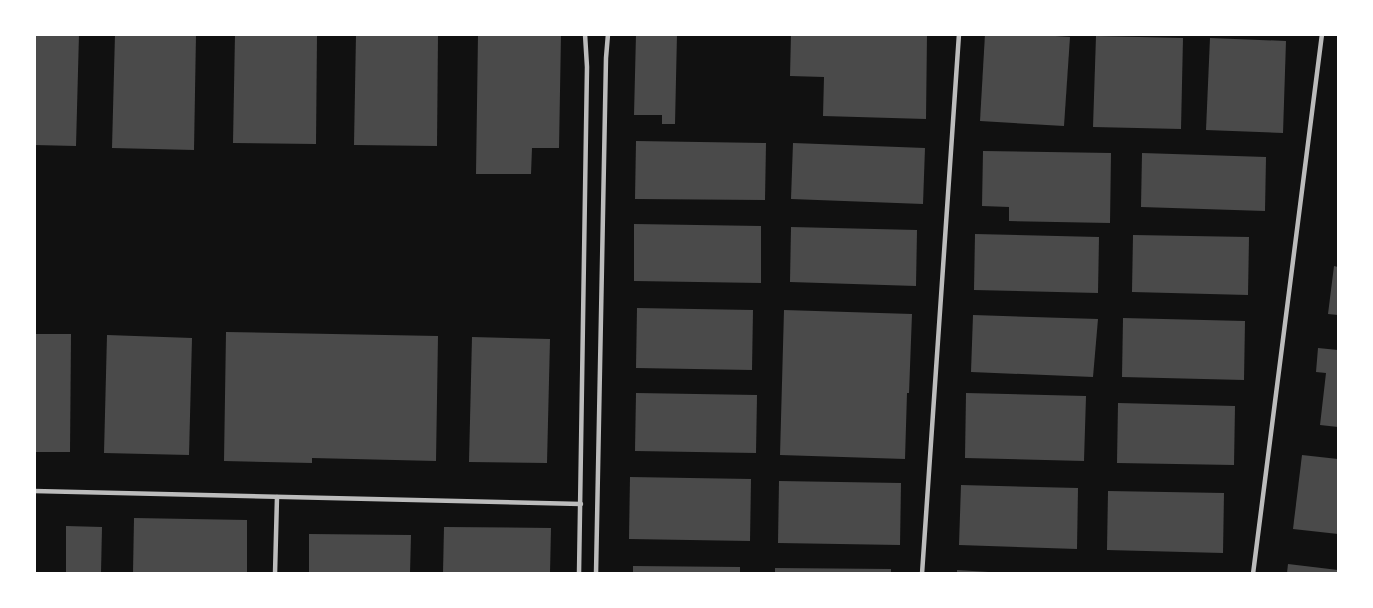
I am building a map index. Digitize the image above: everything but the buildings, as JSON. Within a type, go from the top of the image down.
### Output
[{"type":"street","points":[[579,573],[587,66],[585,34]]},
{"type":"street","points":[[596,573],[608,34]]},
{"type":"street","points":[[922,573],[959,34]]},
{"type":"street","points":[[1252,573],[1322,34]]},
{"type":"street","points":[[34,490],[580,504]]},
{"type":"street","points":[[275,573],[277,497]]}]
